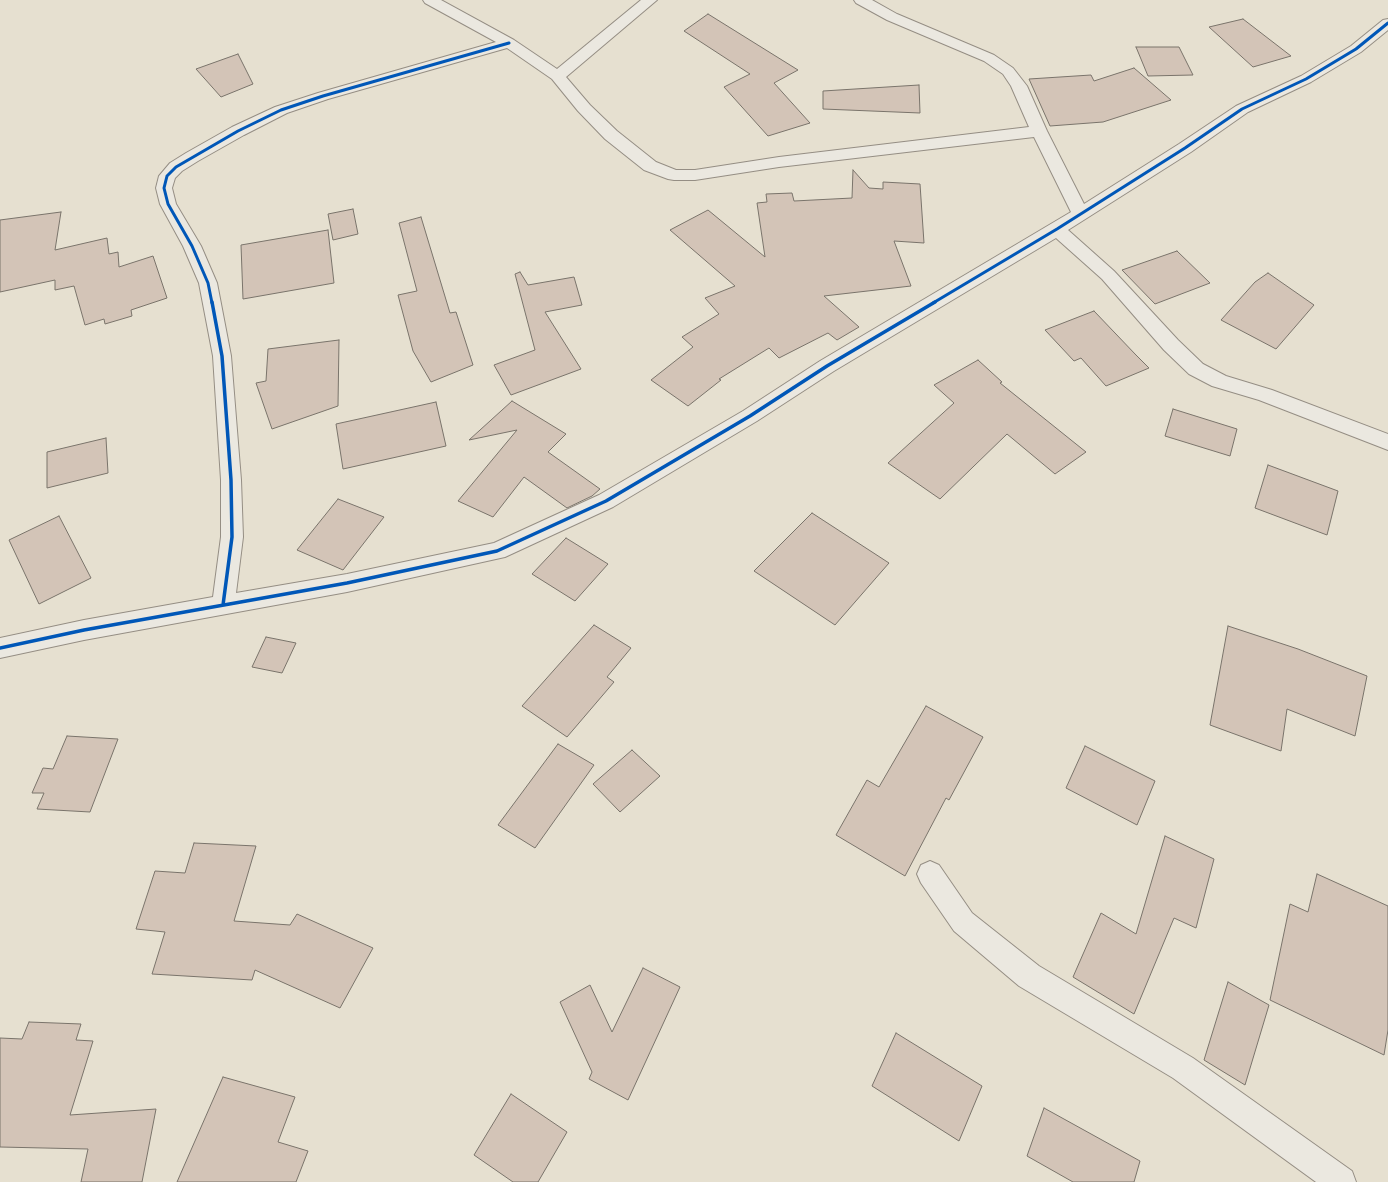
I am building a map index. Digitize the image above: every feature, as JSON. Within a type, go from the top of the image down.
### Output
[{"type":"street","points":[[430,0],[509,44],[557,76],[584,108],[611,135],[650,166],[674,175],[695,175],[779,162],[1039,131]]},
{"type":"street","points":[[557,76],[650,0]]},
{"type":"street","points":[[861,0],[892,17],[989,58],[1008,71],[1020,86],[1039,131],[1080,214]]},
{"type":"street","points":[[0,648],[84,630],[347,583],[497,551],[606,501],[675,458],[750,416],[834,362],[1057,229],[1185,148],[1242,109],[1306,80],[1356,49],[1388,23]]},
{"type":"street","points":[[223,605],[232,537],[231,480],[222,356],[208,283],[192,246],[168,204],[164,188],[167,176],[176,167],[192,157],[238,131],[281,110],[323,96],[509,44]]},
{"type":"street","points":[[1057,229],[1108,275],[1171,345],[1196,369],[1219,382],[1265,395],[1388,442]]},
{"type":"street","points":[[930,874],[963,922],[1029,976],[1182,1068],[1341,1182]]},
{"type":"building","points":[[708,14],[798,70],[774,83],[810,123],[768,136],[724,87],[750,74],[684,31]]},
{"type":"building","points":[[1243,19],[1291,56],[1253,67],[1209,27]]},
{"type":"building","points":[[1136,47],[1179,47],[1193,75],[1148,76]]},
{"type":"building","points":[[238,54],[253,84],[221,97],[196,69]]},
{"type":"building","points":[[1134,68],[1171,100],[1103,122],[1050,126],[1029,79],[1091,75],[1094,81]]},
{"type":"building","points":[[919,85],[920,113],[823,109],[823,91]]},
{"type":"building","points":[[853,170],[869,188],[883,189],[883,182],[920,184],[924,243],[894,241],[911,286],[824,296],[859,327],[837,340],[828,333],[779,358],[769,348],[719,379],[721,380],[688,406],[651,380],[693,347],[682,337],[719,314],[705,298],[735,286],[670,230],[708,210],[765,257],[757,203],[767,202],[766,194],[792,193],[794,201],[852,198]]},
{"type":"building","points":[[353,209],[358,234],[333,240],[328,214]]},
{"type":"building","points":[[61,212],[55,250],[107,238],[109,254],[118,252],[119,267],[153,256],[167,298],[131,310],[132,316],[105,324],[104,319],[85,325],[74,286],[55,290],[55,280],[0,292],[0,220]]},
{"type":"building","points":[[421,217],[450,313],[456,312],[473,365],[431,382],[413,351],[398,295],[417,291],[399,223]]},
{"type":"building","points":[[328,230],[334,283],[243,299],[241,245]]},
{"type":"building","points":[[1177,251],[1210,283],[1155,304],[1122,270]]},
{"type":"building","points":[[520,272],[528,285],[574,277],[582,305],[545,312],[581,369],[511,395],[494,365],[535,350],[515,274]]},
{"type":"building","points":[[1268,273],[1314,305],[1276,349],[1221,320],[1255,282]]},
{"type":"building","points":[[1094,311],[1149,368],[1106,386],[1081,358],[1074,361],[1045,330]]},
{"type":"building","points":[[339,340],[338,406],[272,429],[256,383],[266,381],[268,349]]},
{"type":"building","points":[[978,360],[1002,382],[1000,383],[1086,452],[1055,474],[1007,434],[940,499],[888,463],[954,403],[934,385]]},
{"type":"building","points":[[512,401],[566,434],[548,452],[600,489],[592,496],[567,508],[524,477],[493,517],[458,501],[517,430],[469,440]]},
{"type":"building","points":[[436,402],[446,446],[343,469],[336,424]]},
{"type":"building","points":[[1173,409],[1237,429],[1230,456],[1165,436]]},
{"type":"building","points":[[106,438],[108,473],[47,488],[47,452]]},
{"type":"building","points":[[1268,465],[1338,491],[1327,535],[1255,508]]},
{"type":"building","points":[[338,499],[384,517],[343,570],[297,550]]},
{"type":"building","points":[[812,513],[889,563],[835,625],[754,571]]},
{"type":"building","points":[[59,516],[91,578],[39,604],[9,540]]},
{"type":"building","points":[[566,538],[608,564],[575,601],[532,574]]},
{"type":"building","points":[[594,625],[631,648],[607,677],[614,682],[567,737],[522,706]]},
{"type":"building","points":[[1228,626],[1298,649],[1367,676],[1355,736],[1287,709],[1281,751],[1210,725]]},
{"type":"building","points":[[266,637],[296,643],[282,673],[252,667]]},
{"type":"building","points":[[926,706],[983,737],[949,800],[946,798],[905,876],[836,835],[867,780],[879,787]]},
{"type":"building","points":[[67,736],[118,739],[90,812],[37,809],[44,793],[32,793],[43,768],[53,769]]},
{"type":"building","points":[[558,744],[594,765],[535,848],[498,825]]},
{"type":"building","points":[[1085,746],[1155,781],[1137,825],[1066,788]]},
{"type":"building","points":[[632,750],[660,776],[620,812],[593,784]]},
{"type":"building","points":[[1165,836],[1214,859],[1196,928],[1174,918],[1134,1014],[1073,977],[1101,913],[1136,934]]},
{"type":"building","points":[[194,843],[256,846],[234,921],[290,925],[297,914],[373,948],[340,1008],[255,970],[252,980],[152,974],[165,932],[136,929],[155,871],[185,873]]},
{"type":"building","points":[[1317,874],[1388,906],[1388,1030],[1384,1055],[1270,1000],[1290,904],[1308,912]]},
{"type":"building","points":[[643,968],[680,987],[628,1100],[589,1079],[592,1072],[560,1002],[590,985],[612,1032]]},
{"type":"building","points":[[1228,982],[1269,1005],[1245,1085],[1204,1060]]},
{"type":"building","points":[[29,1022],[81,1024],[76,1040],[93,1041],[70,1115],[156,1109],[142,1182],[81,1182],[88,1149],[0,1147],[0,1038],[22,1039]]},
{"type":"building","points":[[896,1033],[982,1086],[959,1141],[872,1086]]},
{"type":"building","points":[[223,1077],[295,1097],[278,1142],[308,1151],[296,1182],[177,1182]]},
{"type":"building","points":[[511,1094],[567,1132],[538,1182],[513,1182],[474,1155]]},
{"type":"building","points":[[1044,1108],[1140,1161],[1134,1182],[1073,1182],[1027,1156]]},
{"type":"cycle path","points":[[0,648],[84,630],[347,583],[497,551],[606,501],[750,416],[827,366],[1057,229],[1185,148],[1242,109],[1306,79],[1356,49],[1388,23]]},
{"type":"cycle path","points":[[223,605],[232,537],[231,480],[222,356],[208,283],[192,246],[168,204],[164,188],[167,176],[176,167],[192,157],[238,131],[281,110],[323,96],[509,43]]}]
